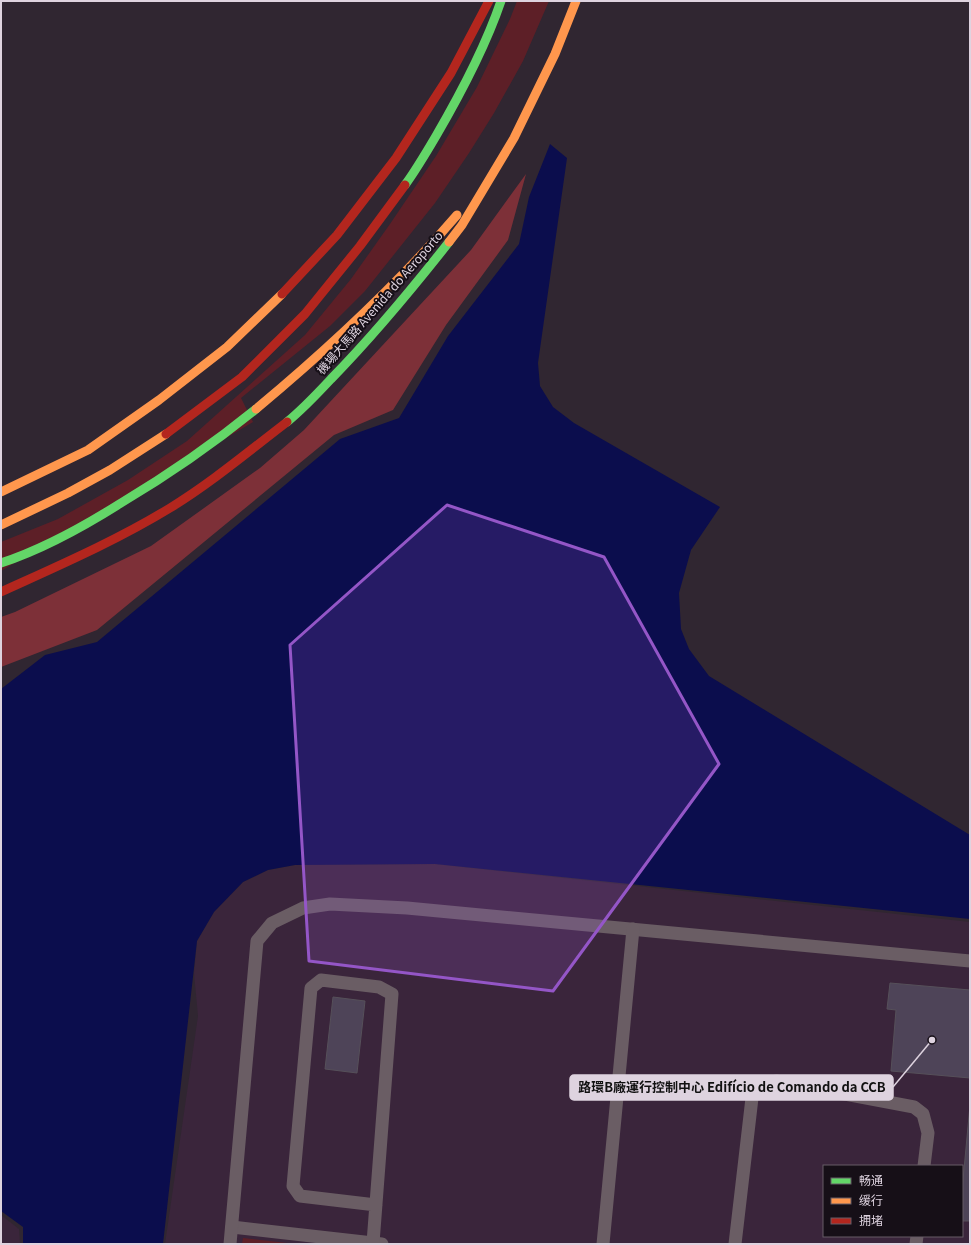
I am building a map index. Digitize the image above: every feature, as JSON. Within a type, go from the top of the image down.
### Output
[{"type":"main road","points":[[1,492],[81,454],[94,446],[159,400],[227,348],[275,302],[337,235],[396,158],[451,74],[489,1]]},
{"type":"main road","points":[[1,525],[68,493],[110,470],[168,433],[242,377],[305,314],[360,246],[413,174],[452,110],[491,30],[501,1]]},
{"type":"main road","name":"機場大馬路 Avenida do Aeroporto","points":[[1,592],[96,549],[170,508],[230,466],[298,414],[352,358],[427,270],[462,225],[514,138],[555,54],[576,1]]},
{"type":"main road","points":[[1,563],[81,528],[153,484],[215,441],[268,399],[372,306],[436,241],[495,170]]},
{"type":"lane","points":[[230,1244],[257,941],[272,923],[303,908],[330,904],[407,908],[970,961]]},
{"type":"lane","points":[[603,1244],[633,929]]},
{"type":"lane","points":[[232,1227],[378,1244],[376,1205],[392,994],[379,987],[321,980],[311,988],[293,1186],[300,1196],[376,1205]]},
{"type":"lane","points":[[735,1244],[752,1098],[760,1088],[776,1081],[914,1107],[923,1114],[928,1133],[924,1165]]},
{"type":"highlighted area","points":[[447,505],[604,557],[719,764],[553,991],[309,961],[290,645]]},
{"type":"shaded area","points":[[517,1],[549,1],[523,61],[494,113],[469,153],[435,203],[365,291],[330,326],[241,398],[253,422],[1,571],[1,542],[58,519],[128,480],[187,441],[305,335],[351,279],[436,156],[477,87],[510,19]]},
{"type":"shaded area","points":[[550,144],[567,158],[538,363],[540,386],[553,407],[574,423],[720,507],[691,550],[679,593],[681,629],[689,649],[709,676],[970,835],[970,919],[435,864],[295,865],[268,870],[243,882],[214,912],[197,941],[163,1244],[23,1244],[23,1227],[1,1211],[1,689],[45,655],[97,642],[340,439],[399,418],[448,336],[519,244],[529,197]]},
{"type":"shaded area","points":[[526,174],[508,240],[446,325],[393,410],[334,435],[97,630],[1,667],[1,617],[15,612],[151,546],[260,468],[304,430],[471,250]]},
{"type":"shaded area","points":[[435,864],[970,922],[970,1244],[165,1244],[198,1016],[194,973],[197,941],[214,912],[243,882],[268,870],[295,865]]},
{"type":"shaded area","points":[[1,1215],[19,1229],[20,1244],[1,1244]]},
{"type":"shaded area","points":[[243,1238],[296,1244],[242,1244]]},
{"type":"building","points":[[890,983],[970,990],[970,1078],[891,1071],[896,1010],[887,1009]]},
{"type":"building","points":[[333,997],[365,1001],[357,1073],[325,1069]]},
{"type":"building","points":[[970,1105],[970,1221],[963,1221],[963,1180]]},
{"type":"traffic: fast","points":[[405,185],[428,149],[463,87],[488,36],[501,1]]},
{"type":"traffic: fast","points":[[287,422],[310,401],[362,346],[449,242]]},
{"type":"traffic: fast","points":[[1,563],[48,544],[107,512],[190,459],[256,409]]},
{"type":"traffic: slow","points":[[449,242],[462,225],[514,138],[555,54],[576,1]]},
{"type":"traffic: slow","points":[[256,409],[335,340],[386,292],[457,215]]},
{"type":"traffic: slow","points":[[1,492],[88,450],[159,400],[227,347],[282,294]]},
{"type":"traffic: slow","points":[[1,525],[68,493],[110,470],[166,434]]},
{"type":"traffic: jam","points":[[282,294],[337,235],[396,158],[451,73],[489,1]]},
{"type":"traffic: jam","points":[[166,434],[242,377],[305,314],[360,246],[405,185]]},
{"type":"traffic: jam","points":[[1,592],[65,563],[150,520],[215,477],[287,422]]},
{"type":"place","name":"路環B廠運行控制中心 Edifício de Comando da CCB","points":[[932,1040]]}]
